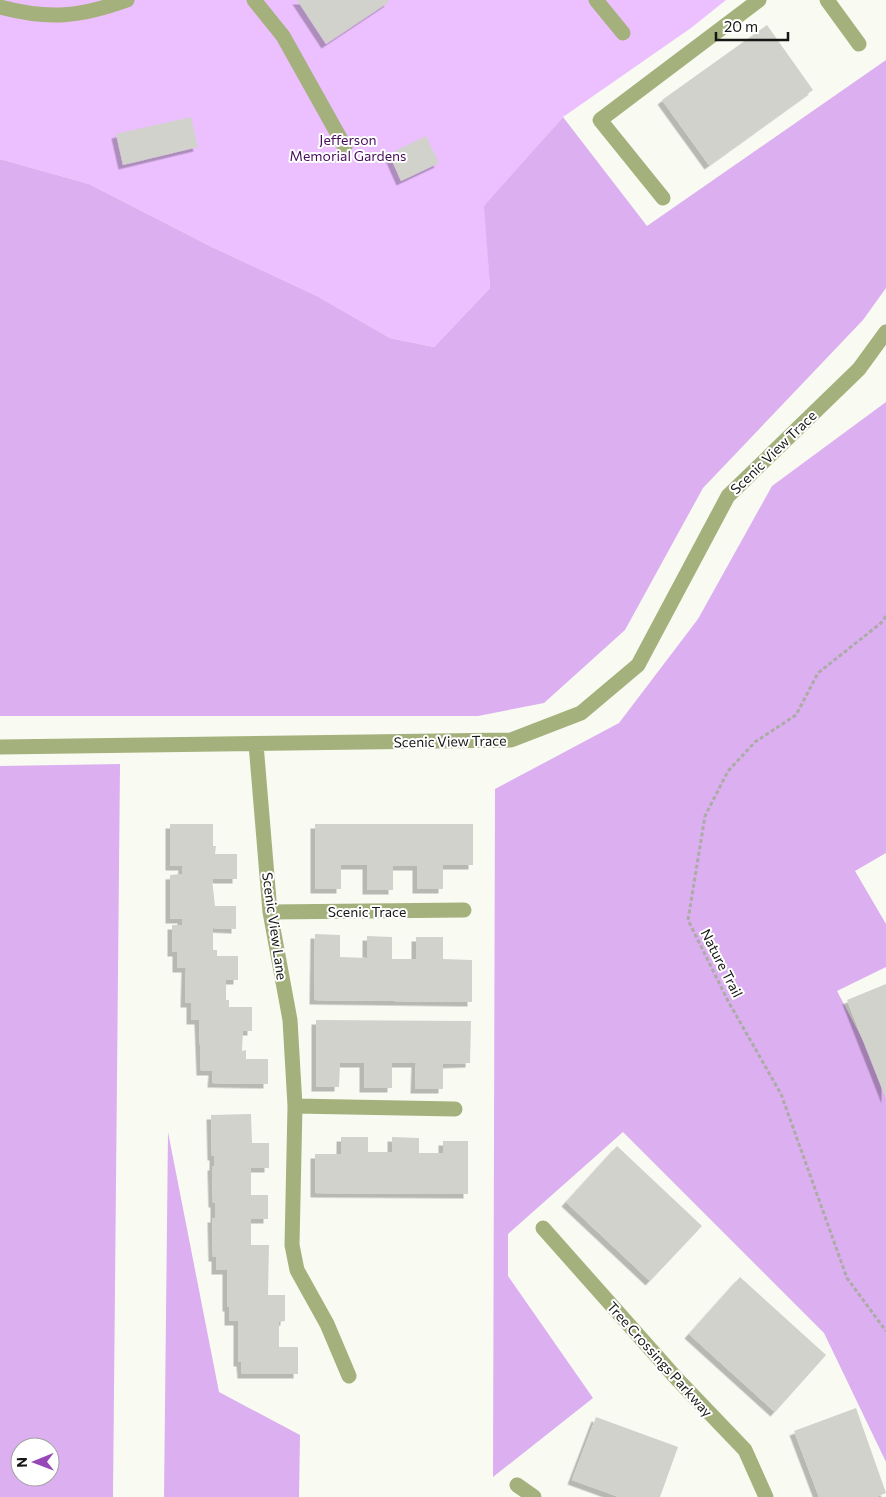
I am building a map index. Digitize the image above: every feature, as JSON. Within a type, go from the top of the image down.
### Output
[{"type":"street","points":[[0,7],[56,16],[94,12],[127,0]]},
{"type":"street","points":[[254,0],[283,36],[345,147]]},
{"type":"street","points":[[596,0],[622,33]]},
{"type":"street","points":[[664,198],[600,120],[759,0]]},
{"type":"street","points":[[827,0],[859,44]]},
{"type":"street","name":"Scenic View Trace","points":[[0,747],[511,740],[581,713],[638,665],[728,496],[859,369],[886,332]]},
{"type":"street","name":"Scenic View Lane","points":[[256,744],[270,912],[290,1020],[295,1106],[292,1245],[298,1270],[327,1324],[349,1376]]},
{"type":"street","name":"Scenic Trace","points":[[270,912],[464,910]]},
{"type":"street","points":[[295,1106],[455,1109]]},
{"type":"street","name":"Tree Crossings Parkway","points":[[543,1228],[677,1379],[745,1450],[766,1497]]},
{"type":"street","points":[[517,1485],[534,1497]]},
{"type":"path","name":"Nature Trail","points":[[886,616],[881,623],[818,673],[796,715],[755,742],[728,771],[706,816],[688,920],[728,1001],[781,1094],[847,1278],[886,1331]]},
{"type":"green space","name":"Jefferson Memorial Gardens","points":[[0,0],[726,0],[691,28],[563,117],[485,206],[490,288],[434,347],[390,338],[317,296],[212,247],[89,184],[0,159]]},
{"type":"shaded area","points":[[886,60],[886,288],[863,320],[703,488],[625,630],[544,703],[478,716],[0,716],[0,159],[89,184],[212,247],[317,296],[390,338],[434,347],[490,288],[484,206],[563,117],[647,226]]},
{"type":"shaded area","points":[[886,402],[886,853],[855,871],[886,924],[886,967],[837,991],[886,1084],[886,1462],[824,1333],[623,1132],[508,1234],[508,1276],[593,1398],[493,1477],[495,789],[619,723],[698,619],[772,486]]},
{"type":"shaded area","points":[[120,764],[113,1497],[0,1497],[0,766]]},
{"type":"shaded area","points":[[168,1132],[219,1392],[300,1435],[299,1497],[164,1497]]},
{"type":"building","points":[[297,0],[387,0],[389,2],[326,44]]},
{"type":"building","points":[[767,25],[813,90],[709,165],[662,100]]},
{"type":"building","points":[[191,117],[198,147],[123,165],[116,134]]},
{"type":"building","points":[[426,136],[439,163],[401,181],[389,154]]},
{"type":"building","points":[[170,824],[213,824],[213,846],[216,846],[215,854],[237,854],[237,879],[212,879],[215,906],[236,906],[236,929],[213,928],[213,950],[217,950],[217,956],[238,956],[238,980],[226,980],[226,1000],[229,1000],[229,1007],[252,1007],[252,1031],[243,1031],[242,1051],[246,1050],[246,1059],[268,1059],[268,1084],[212,1083],[213,1071],[201,1071],[199,1020],[191,1020],[191,1003],[185,1003],[186,968],[177,968],[177,952],[172,952],[172,925],[182,925],[182,919],[170,919],[170,875],[182,874],[183,866],[170,866]]},
{"type":"building","points":[[315,824],[473,824],[473,865],[443,865],[443,889],[417,889],[417,866],[393,866],[393,890],[367,890],[367,865],[341,865],[341,889],[315,889]]},
{"type":"building","points":[[315,934],[340,935],[340,957],[367,958],[367,936],[392,937],[392,959],[416,959],[416,937],[443,937],[443,959],[472,960],[472,1002],[314,1000]]},
{"type":"building","points":[[886,984],[886,1099],[847,1000]]},
{"type":"building","points":[[316,1020],[471,1021],[470,1063],[443,1064],[443,1089],[415,1089],[416,1063],[392,1063],[392,1088],[364,1088],[364,1063],[340,1063],[339,1087],[316,1087]]},
{"type":"building","points":[[251,1114],[252,1143],[269,1143],[269,1168],[251,1168],[251,1195],[268,1195],[268,1219],[251,1219],[251,1245],[269,1245],[268,1295],[285,1295],[285,1321],[279,1322],[279,1347],[298,1347],[298,1374],[242,1374],[241,1362],[238,1362],[238,1321],[229,1321],[227,1270],[216,1270],[216,1257],[213,1257],[212,1218],[215,1218],[215,1203],[213,1203],[212,1166],[214,1166],[214,1156],[212,1156],[211,1115]]},
{"type":"building","points":[[341,1137],[368,1137],[368,1152],[392,1152],[392,1137],[419,1138],[419,1153],[443,1153],[443,1141],[468,1141],[468,1194],[315,1193],[315,1154],[341,1154]]},
{"type":"building","points":[[617,1146],[702,1226],[650,1281],[566,1202]]},
{"type":"building","points":[[740,1277],[826,1355],[775,1412],[689,1334]]},
{"type":"building","points":[[856,1408],[886,1493],[876,1497],[819,1497],[794,1431]]},
{"type":"building","points":[[596,1417],[678,1447],[660,1497],[619,1497],[572,1480]]}]
